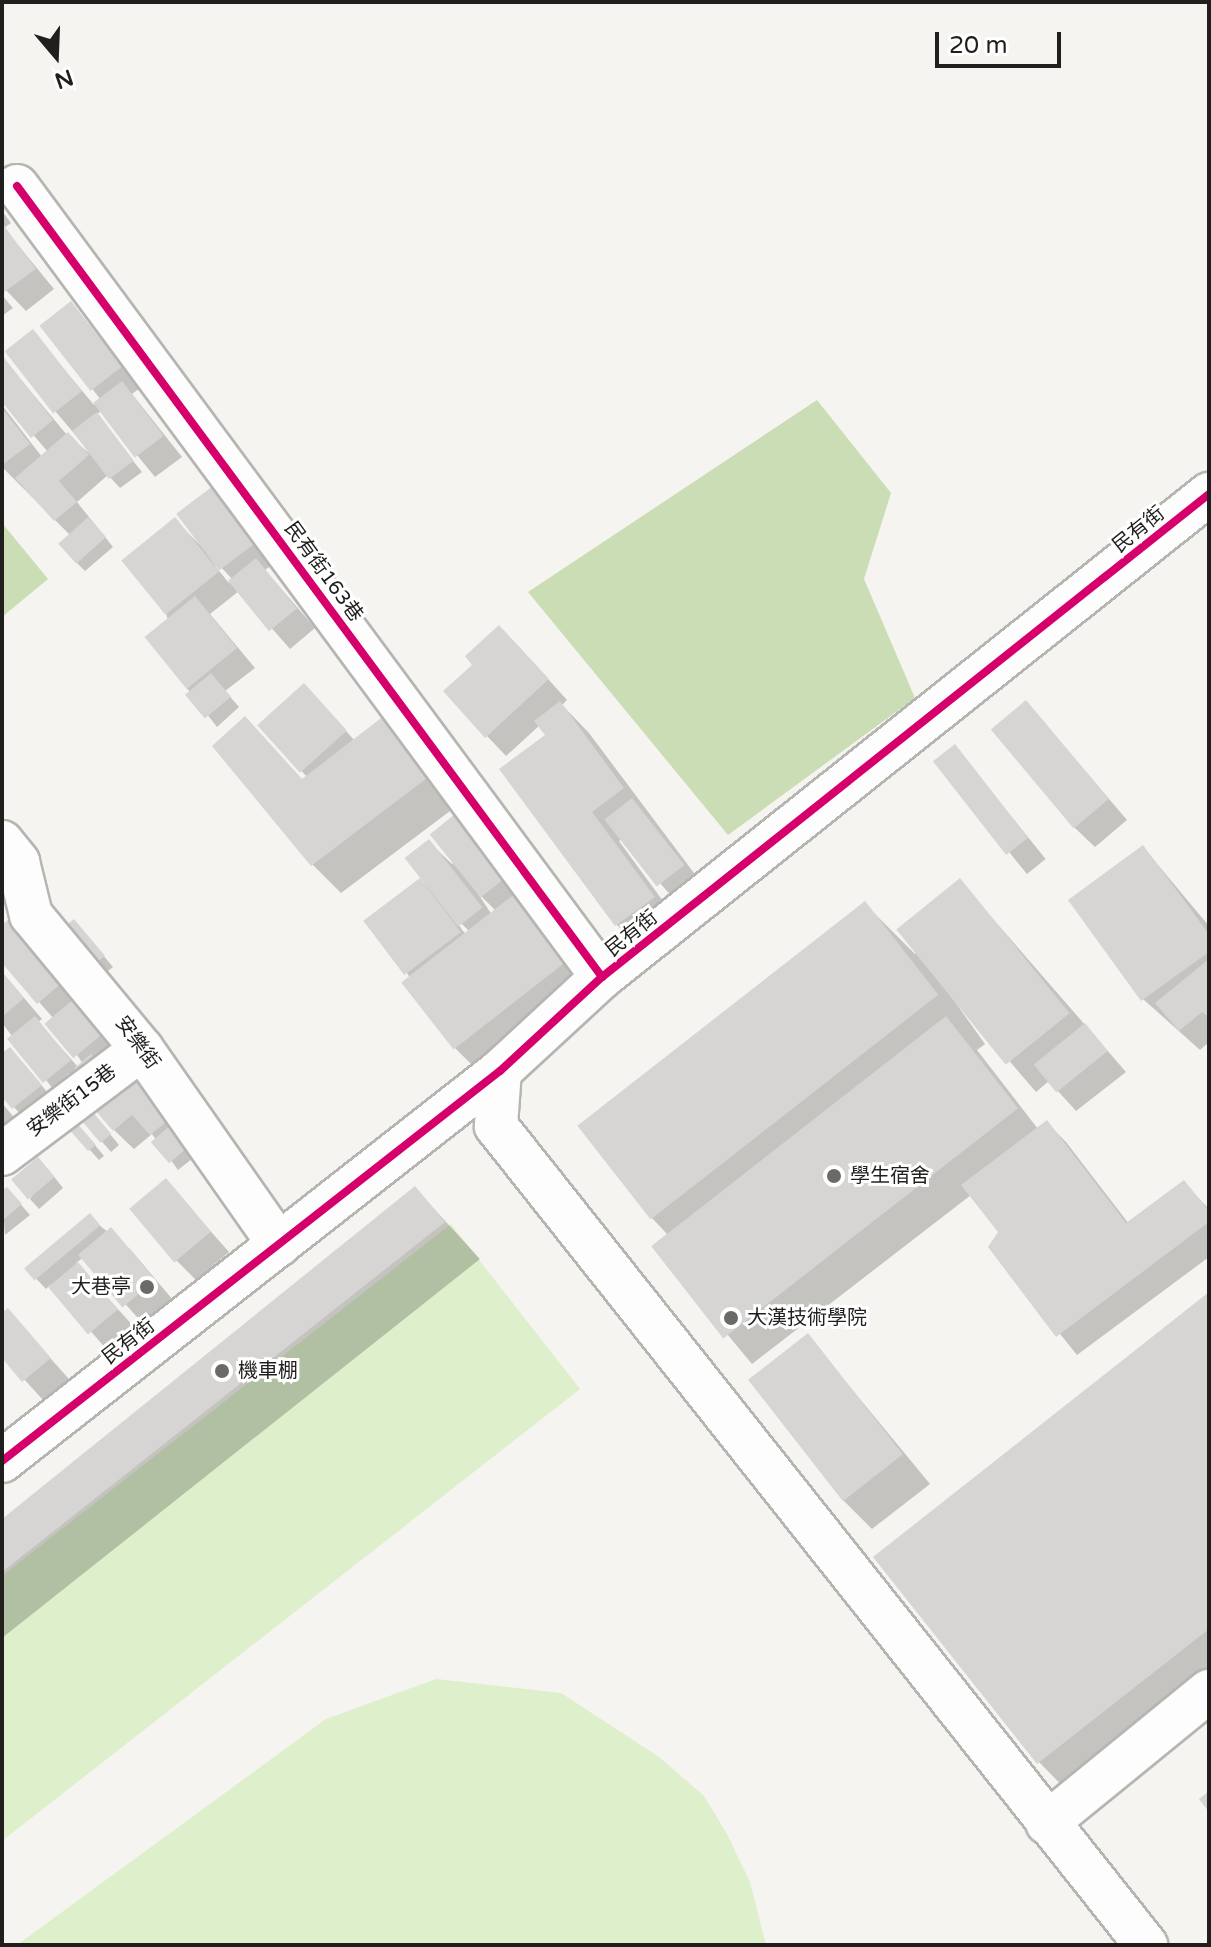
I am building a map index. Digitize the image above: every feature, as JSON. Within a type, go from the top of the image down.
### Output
[{"type":"street","name":"民有街163巷","points":[[17,186],[602,977]]},
{"type":"street","name":"民有街","points":[[2,1461],[500,1071],[602,977],[1209,494]]},
{"type":"street","name":"安樂街","points":[[7,859],[31,915],[142,1049],[279,1245]]},
{"type":"street","name":"安樂街15巷","points":[[2,1154],[142,1049]]},
{"type":"street","points":[[500,1071],[496,1126],[1146,1945]]},
{"type":"street","points":[[1047,1823],[1209,1691]]},
{"type":"green space","points":[[817,400],[891,493],[864,579],[915,698],[728,835],[528,592]]},
{"type":"green space","points":[[2,523],[48,579],[2,617]]},
{"type":"green space","points":[[451,1224],[580,1389],[2,1841],[2,1576]]},
{"type":"green space","points":[[436,1679],[561,1693],[659,1757],[704,1796],[727,1834],[750,1882],[766,1945],[17,1945],[326,1719]]},
{"type":"building","points":[[2,223],[36,269],[4,292],[2,289]]},
{"type":"building","points":[[71,301],[122,366],[91,391],[39,326]]},
{"type":"building","points":[[33,329],[82,391],[53,413],[5,351]]},
{"type":"building","points":[[2,355],[53,420],[31,438],[2,402]]},
{"type":"building","points":[[122,381],[164,436],[135,458],[93,403]]},
{"type":"building","points":[[2,408],[30,444],[2,465]]},
{"type":"building","points":[[97,412],[134,461],[109,479],[72,431]]},
{"type":"building","points":[[68,432],[89,455],[59,481],[77,502],[54,521],[15,478]]},
{"type":"building","points":[[217,483],[260,540],[219,570],[176,514]]},
{"type":"building","points":[[88,517],[106,537],[76,564],[58,544]]},
{"type":"building","points":[[175,517],[219,571],[165,615],[121,560]]},
{"type":"building","points":[[256,558],[297,609],[269,631],[228,581]]},
{"type":"building","points":[[195,596],[237,648],[187,689],[144,637]]},
{"type":"building","points":[[499,625],[549,679],[485,738],[443,691],[472,665],[465,656]]},
{"type":"building","points":[[211,673],[231,697],[205,719],[185,695]]},
{"type":"building","points":[[304,683],[347,731],[300,773],[257,725]]},
{"type":"building","points":[[1026,700],[1109,799],[1074,828],[991,730]]},
{"type":"building","points":[[560,701],[624,788],[592,812],[655,897],[615,926],[499,769],[545,735],[534,721]]},
{"type":"building","points":[[389,712],[435,772],[311,866],[212,746],[245,716],[302,779]]},
{"type":"building","points":[[955,744],[1028,838],[1006,855],[933,761]]},
{"type":"building","points":[[632,798],[684,865],[657,887],[604,820]]},
{"type":"building","points":[[460,810],[511,873],[481,897],[430,835]]},
{"type":"building","points":[[429,839],[483,908],[458,927],[405,858]]},
{"type":"building","points":[[1143,845],[1209,934],[1209,952],[1141,1001],[1068,900]]},
{"type":"building","points":[[420,878],[461,932],[404,975],[363,921]]},
{"type":"building","points":[[960,878],[1070,1013],[1006,1065],[896,930]]},
{"type":"building","points":[[521,889],[573,956],[454,1050],[401,983]]},
{"type":"building","points":[[865,901],[938,995],[651,1219],[577,1126]]},
{"type":"building","points":[[17,912],[70,976],[37,1004],[2,963],[2,925]]},
{"type":"building","points":[[74,919],[105,956],[92,967],[61,930]]},
{"type":"building","points":[[1209,959],[1209,1017],[1202,1012],[1179,1031],[1155,1003]]},
{"type":"building","points":[[2,972],[24,998],[2,1017]]},
{"type":"building","points":[[75,998],[104,1032],[73,1058],[44,1024]]},
{"type":"building","points":[[35,1016],[71,1060],[43,1083],[7,1039]]},
{"type":"building","name":"學生宿舍","points":[[946,1016],[1018,1108],[723,1338],[651,1246]]},
{"type":"building","points":[[1085,1023],[1108,1051],[1056,1093],[1034,1065]]},
{"type":"building","points":[[10,1047],[42,1085],[12,1109],[2,1097],[2,1053]]},
{"type":"building","points":[[91,1054],[101,1066],[84,1080],[74,1068]]},
{"type":"building","points":[[143,1069],[179,1111],[150,1135],[132,1115],[113,1131],[95,1110]]},
{"type":"building","points":[[69,1073],[79,1084],[57,1104],[47,1093]]},
{"type":"building","points":[[92,1111],[111,1134],[101,1143],[81,1120]]},
{"type":"building","points":[[181,1116],[199,1137],[169,1163],[151,1142]]},
{"type":"building","points":[[1047,1120],[1126,1223],[1184,1180],[1209,1211],[1209,1222],[1056,1337],[988,1247],[998,1232],[961,1185]]},
{"type":"building","points":[[76,1122],[96,1145],[88,1151],[68,1129]]},
{"type":"building","points":[[38,1157],[55,1177],[28,1199],[11,1179]]},
{"type":"building","points":[[166,1178],[211,1232],[174,1262],[129,1209]]},
{"type":"building","name":"機車棚","points":[[415,1186],[445,1222],[2,1572],[2,1519]]},
{"type":"building","points":[[7,1187],[22,1204],[2,1221],[2,1191]]},
{"type":"building","points":[[90,1213],[100,1225],[34,1281],[24,1268]]},
{"type":"building","points":[[111,1227],[155,1280],[122,1307],[78,1255]]},
{"type":"building","points":[[78,1262],[118,1309],[88,1335],[48,1287]]},
{"type":"building","points":[[1209,1292],[1209,1629],[1037,1764],[873,1557]]},
{"type":"building","points":[[8,1308],[51,1358],[22,1382],[2,1358],[2,1313]]},
{"type":"building","points":[[808,1333],[903,1454],[843,1501],[748,1380]]},
{"type":"building","points":[[1209,1791],[1209,1812],[1199,1799]]},
{"type":"cycle path","points":[[17,186],[602,977]]},
{"type":"cycle path","points":[[2,1461],[500,1071],[602,977],[1209,494]]},
{"type":"place","name":"學生宿舍","points":[[834,1176]]},
{"type":"place","name":"大巷亭","points":[[147,1287]]},
{"type":"place","name":"大漢技術學院","points":[[731,1318]]},
{"type":"place","name":"機車棚","points":[[222,1371]]}]
